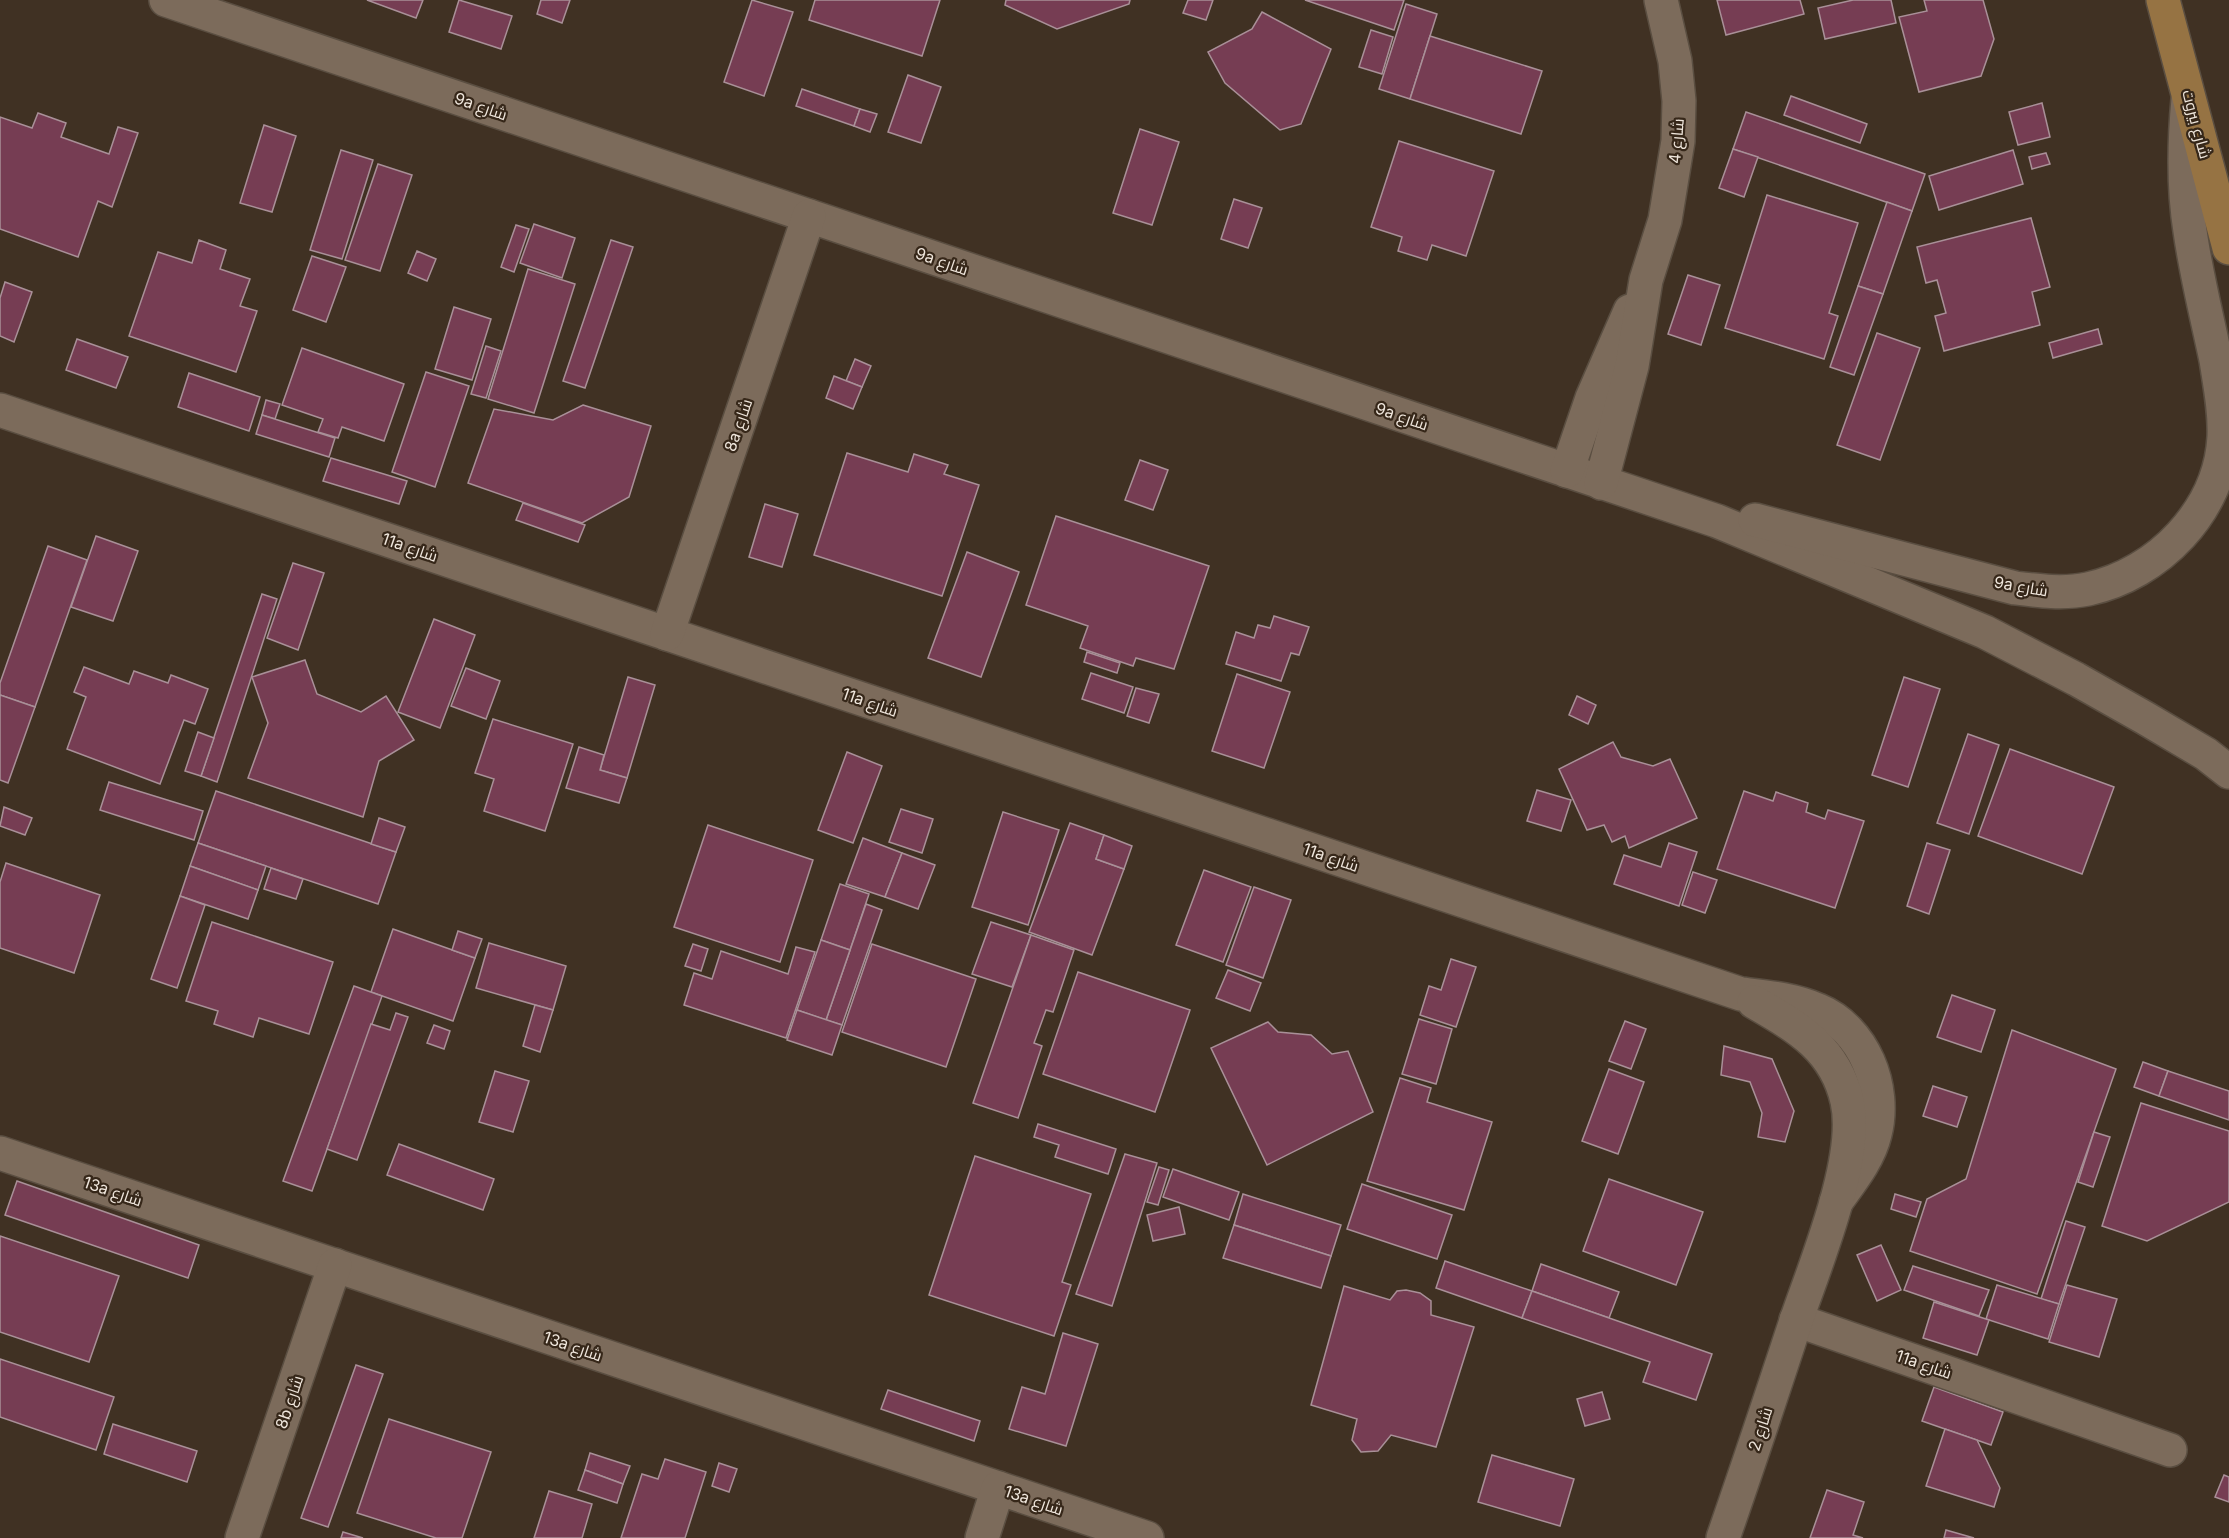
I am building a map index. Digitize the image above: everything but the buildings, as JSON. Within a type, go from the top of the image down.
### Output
[{"type":"main road","name":"شارع بيروت","points":[[2163,0],[2229,248]]},
{"type":"street","name":"9a شارع","points":[[166,0],[1717,521],[1985,632],[2145,718],[2206,754],[2229,772]]},
{"type":"street","name":"شارع 4","points":[[1602,483],[1632,366],[1646,280],[1665,220],[1678,141],[1679,101],[1676,61],[1661,0]]},
{"type":"street","name":"9a شارع","points":[[1717,521],[1744,519],[1770,522],[2015,588],[2051,592],[2088,589],[2122,578],[2154,561],[2181,536],[2202,507],[2217,474],[2224,439],[2224,402],[2190,231],[2186,196],[2184,138],[2188,90]]},
{"type":"street","name":"8a شارع","points":[[667,634],[809,216]]},
{"type":"street","name":"شارع 4","points":[[1567,471],[1592,398],[1626,318],[1646,280]]},
{"type":"street","name":"11a شارع","points":[[0,410],[1741,994],[1805,1033],[1824,1052],[1838,1075],[1847,1102],[1850,1129],[1836,1202],[1796,1320],[2170,1450]]},
{"type":"street","name":"13a شارع","points":[[0,1153],[1147,1538]]},
{"type":"street","name":"8b شارع","points":[[242,1538],[335,1265]]},
{"type":"street","name":"شارع 2","points":[[1724,1538],[1796,1320]]},
{"type":"street","points":[[982,1538],[998,1488]]}]
